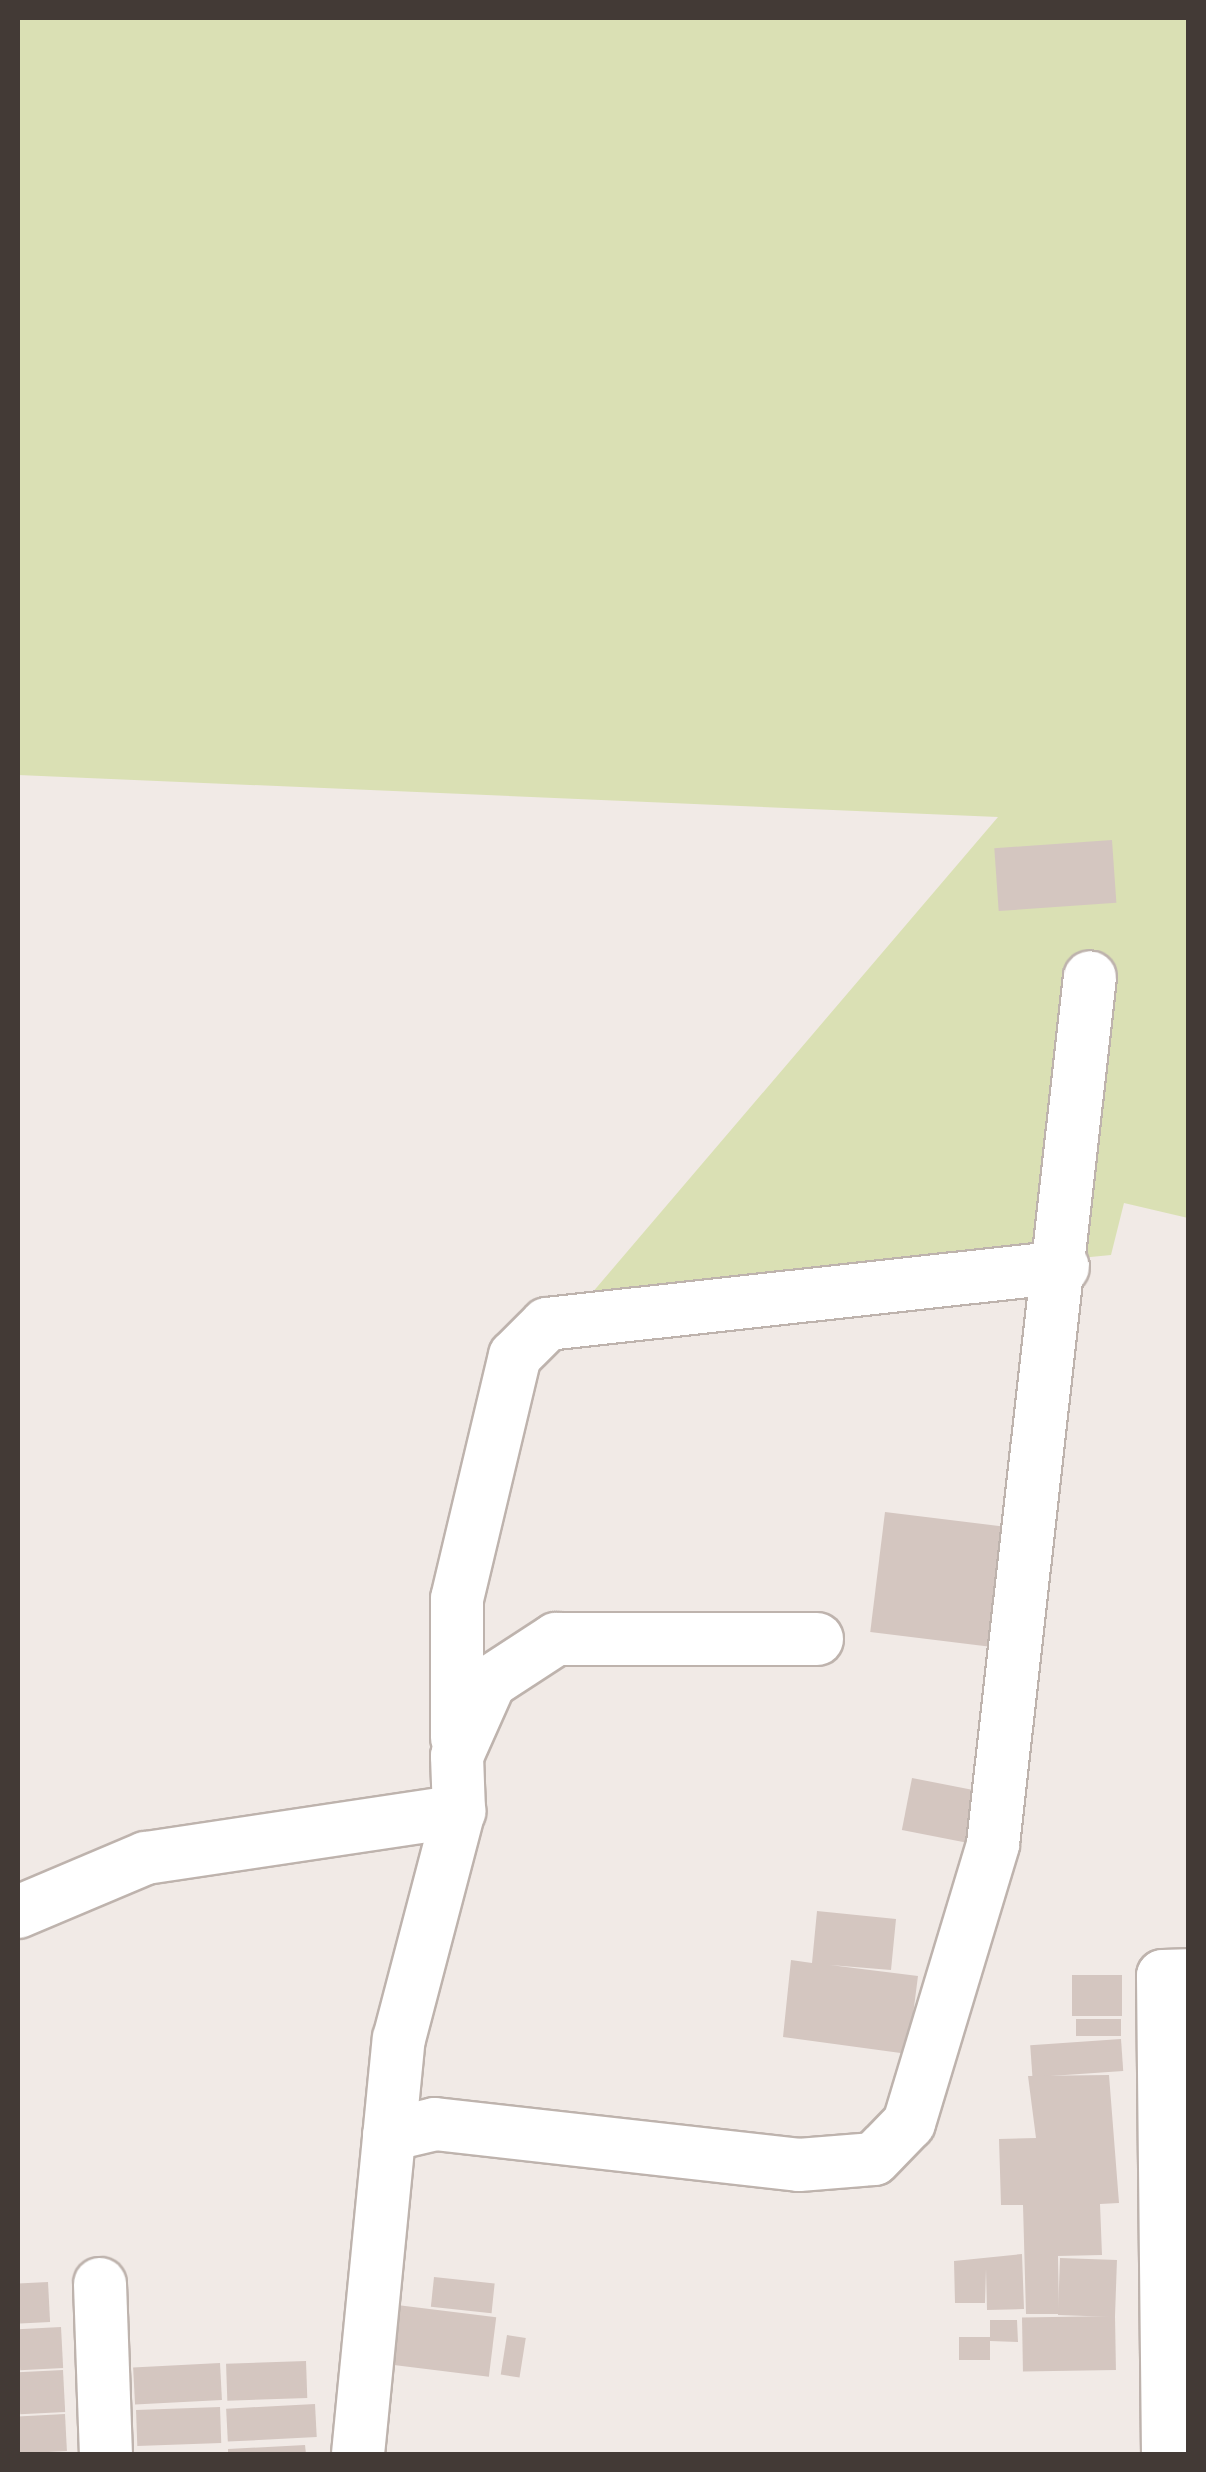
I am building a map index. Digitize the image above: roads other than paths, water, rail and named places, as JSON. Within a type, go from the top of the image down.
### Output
[{"type":"street","points":[[389,2135],[435,2124],[799,2165],[874,2159],[909,2122],[993,1844],[1063,1267],[1090,977]]},
{"type":"street","points":[[358,2454],[399,2039],[458,1811],[457,1599],[515,1356],[547,1324],[1063,1267]]},
{"type":"street","points":[[456,1756],[490,1682],[556,1638],[817,1638]]},
{"type":"street","points":[[18,1912],[146,1858],[458,1811]]},
{"type":"street","points":[[1168,2454],[1176,1975]]},
{"type":"street","points":[[100,2284],[106,2454]]}]
